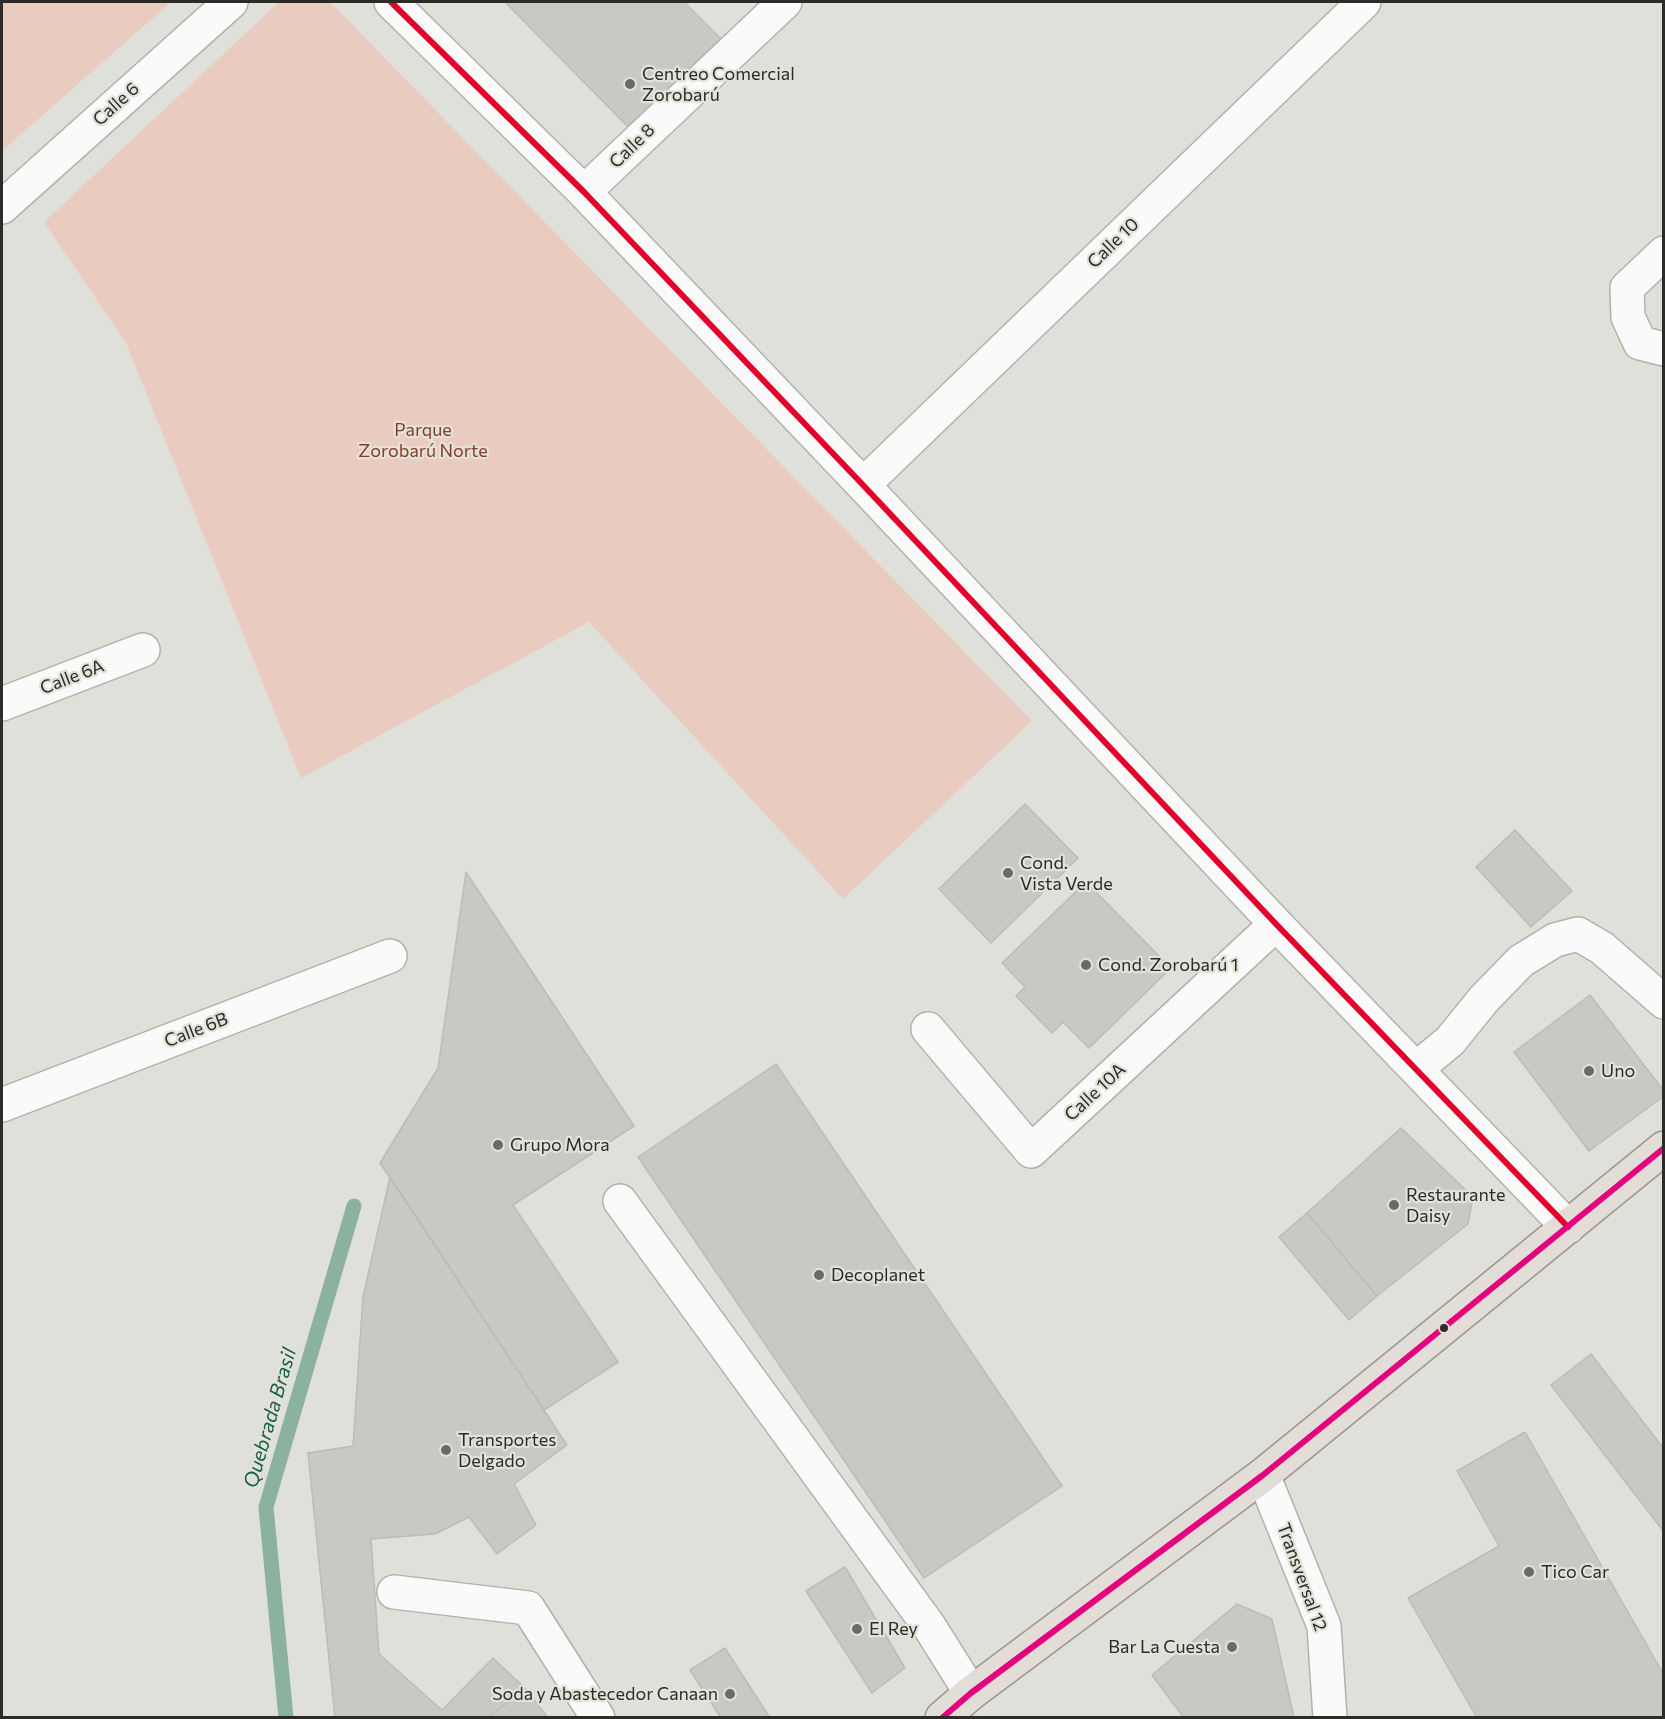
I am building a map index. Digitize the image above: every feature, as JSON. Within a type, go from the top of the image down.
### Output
[{"type":"main road","points":[[942,1718],[971,1693],[1263,1475],[1664,1148]]},
{"type":"street","name":"Calle 6","points":[[2,207],[231,2]]},
{"type":"street","points":[[391,2],[584,192],[1276,924],[1568,1227]]},
{"type":"street","name":"Calle 8","points":[[584,192],[785,2]]},
{"type":"street","name":"Calle 10","points":[[863,485],[1364,2]]},
{"type":"street","points":[[1664,253],[1627,288],[1628,317],[1640,343],[1664,349]]},
{"type":"street","name":"Calle 6A","points":[[2,704],[142,650]]},
{"type":"street","name":"Calle 10A","points":[[928,1029],[1031,1151],[1276,924]]},
{"type":"street","points":[[1416,1069],[1450,1041],[1484,999],[1521,961],[1555,940],[1578,934],[1602,948],[1664,1002]]},
{"type":"street","name":"Calle 6B","points":[[2,1105],[390,956]]},
{"type":"street","points":[[620,1201],[929,1626],[971,1693]]},
{"type":"street","name":"Transversal 12","points":[[1263,1475],[1324,1626],[1330,1718]]},
{"type":"street","points":[[394,1592],[528,1608],[598,1718]]},
{"type":"green space","points":[[2,2],[171,2],[2,151]]},
{"type":"green space","name":"Parque Zorobarú Norte","points":[[279,2],[330,2],[1032,721],[843,899],[589,622],[301,778],[126,343],[44,222]]},
{"type":"building","name":"Centreo Comercial Zorobarú","points":[[505,2],[684,2],[721,39],[629,128]]},
{"type":"building","name":"Cond. Vista Verde","points":[[1025,804],[1078,858],[991,943],[939,889]]},
{"type":"building","points":[[1515,830],[1572,891],[1531,927],[1476,867]]},
{"type":"building","name":"Grupo Mora","points":[[466,872],[634,1126],[513,1205],[618,1362],[544,1410],[380,1163],[438,1068]]},
{"type":"building","name":"Cond. Zorobarú 1","points":[[1086,882],[1171,968],[1089,1048],[1063,1022],[1052,1033],[1016,996],[1025,987],[1002,963]]},
{"type":"building","name":"Uno","points":[[1590,995],[1664,1091],[1664,1096],[1589,1151],[1514,1052]]},
{"type":"building","name":"Decoplanet","points":[[776,1064],[1062,1486],[924,1578],[638,1157]]},
{"type":"building","name":"Restaurante Daisy","points":[[1401,1128],[1473,1197],[1468,1224],[1377,1296],[1307,1213]]},
{"type":"building","name":"Transportes Delgado","points":[[390,1177],[567,1445],[514,1484],[536,1525],[497,1554],[469,1517],[435,1534],[371,1539],[379,1654],[442,1710],[493,1658],[526,1689],[487,1718],[335,1718],[308,1453],[353,1446],[363,1297]]},
{"type":"building","points":[[1307,1213],[1377,1296],[1349,1320],[1279,1237]]},
{"type":"building","points":[[1591,1354],[1664,1449],[1664,1532],[1551,1385]]},
{"type":"building","name":"Tico Car","points":[[1525,1432],[1664,1675],[1664,1718],[1477,1718],[1408,1598],[1499,1546],[1457,1471]]},
{"type":"building","name":"El Rey","points":[[845,1567],[905,1668],[872,1693],[806,1591]]},
{"type":"building","name":"Bar La Cuesta","points":[[1237,1604],[1272,1619],[1294,1718],[1184,1718],[1152,1675]]},
{"type":"building","name":"Soda y Abastecedor Canaan","points":[[725,1648],[770,1718],[721,1718],[690,1670]]},
{"type":"building","points":[[526,1689],[548,1718],[487,1718]]},
{"type":"waterway","name":"Quebrada Brasil","points":[[286,1718],[266,1507],[354,1206]]},
{"type":"transit line","points":[[391,2],[584,192],[1276,924],[1568,1227]]},
{"type":"transit line","points":[[942,1718],[971,1693],[1263,1475],[1664,1148]]},
{"type":"place","name":"Centreo Comercial Zorobarú","points":[[630,84]]},
{"type":"place","name":"Cond. Vista Verde","points":[[1008,873]]},
{"type":"place","name":"Cond. Zorobarú 1","points":[[1086,965]]},
{"type":"place","name":"Uno","points":[[1589,1071]]},
{"type":"place","name":"Grupo Mora","points":[[498,1145]]},
{"type":"place","name":"Restaurante Daisy","points":[[1394,1205]]},
{"type":"place","name":"Decoplanet","points":[[819,1275]]},
{"type":"place","name":"Transportes Delgado","points":[[446,1450]]},
{"type":"place","name":"Tico Car","points":[[1529,1572]]},
{"type":"place","name":"El Rey","points":[[857,1629]]},
{"type":"place","name":"Bar La Cuesta","points":[[1232,1647]]},
{"type":"place","name":"Soda y Abastecedor Canaan","points":[[730,1694]]}]
